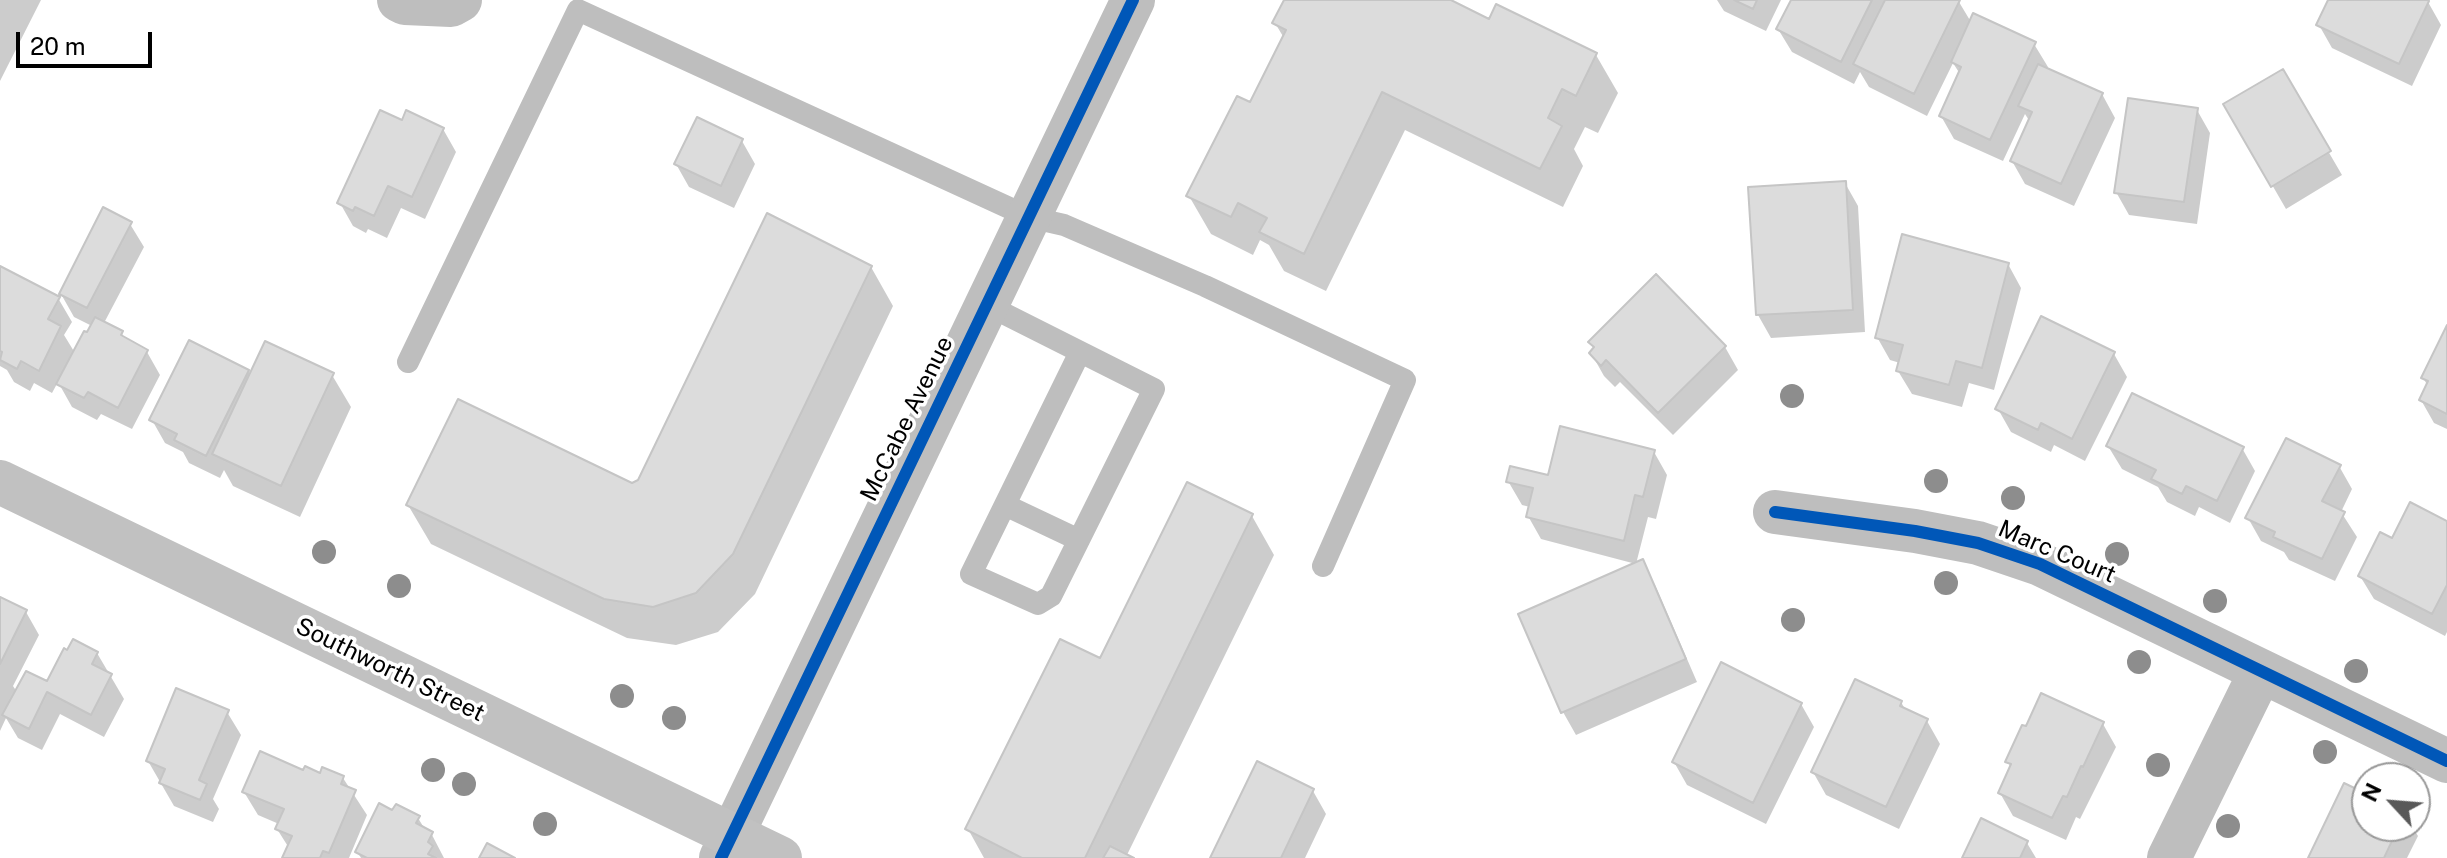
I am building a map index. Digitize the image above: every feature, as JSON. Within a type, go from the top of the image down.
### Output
[{"type":"main road","name":"Southworth Street","points":[[0,482],[727,846],[780,858]]},
{"type":"street","points":[[399,0],[405,3],[451,5],[460,0]]},
{"type":"street","name":"McCabe Avenue","points":[[727,846],[1133,0]]},
{"type":"street","name":"Marc Court","points":[[1775,512],[1978,543],[2040,564],[2446,759]]},
{"type":"street","points":[[2169,858],[2261,671]]},
{"type":"lane","points":[[408,362],[578,10],[1029,217],[1064,225],[1205,286],[1405,380],[1323,566]]},
{"type":"lane","points":[[987,305],[1154,389],[1051,596],[1038,604],[971,574],[1080,352]]},
{"type":"lane","points":[[1005,505],[1079,540]]},
{"type":"building","points":[[1284,0],[1451,0],[1489,19],[1496,4],[1597,53],[1576,96],[1562,89],[1548,118],[1562,126],[1540,169],[1382,92],[1304,254],[1259,232],[1267,218],[1238,203],[1231,217],[1186,196],[1237,96],[1250,102],[1286,30],[1272,23]]},
{"type":"building","points":[[1734,0],[1757,0],[1753,9]]},
{"type":"building","points":[[1791,0],[1872,0],[1841,62],[1776,29]]},
{"type":"building","points":[[1885,0],[1960,0],[1914,94],[1853,64]]},
{"type":"building","points":[[2328,0],[2429,1],[2399,64],[2316,25]]},
{"type":"building","points":[[1973,13],[2036,42],[1990,140],[1939,116],[1961,67],[1951,62]]},
{"type":"building","points":[[2038,64],[2103,93],[2061,184],[2010,161],[2032,112],[2018,106]]},
{"type":"building","points":[[2283,69],[2331,151],[2271,187],[2223,104]]},
{"type":"building","points":[[2128,98],[2198,108],[2184,202],[2114,193]]},
{"type":"building","points":[[380,110],[402,120],[406,110],[444,128],[412,197],[388,186],[374,216],[337,203]]},
{"type":"building","points":[[697,117],[743,139],[721,186],[674,164]]},
{"type":"building","points":[[1846,181],[1853,310],[1756,315],[1748,187]]},
{"type":"building","points":[[103,207],[132,222],[87,308],[59,294]]},
{"type":"building","points":[[767,213],[872,266],[733,554],[696,593],[653,607],[604,599],[406,505],[458,399],[632,483],[638,480]]},
{"type":"building","points":[[1902,234],[2009,263],[1982,368],[1956,361],[1949,385],[1896,371],[1903,345],[1875,338]]},
{"type":"building","points":[[0,266],[60,297],[48,319],[61,326],[39,371],[21,361],[17,369],[0,360]]},
{"type":"building","points":[[1656,274],[1726,346],[1658,413],[1606,360],[1601,366],[1589,353],[1594,347],[1588,342]]},
{"type":"building","points":[[2041,316],[2115,352],[2072,439],[2041,423],[2038,430],[1995,409]]},
{"type":"building","points":[[95,317],[123,331],[121,335],[148,350],[118,408],[88,392],[84,398],[56,384],[84,331],[87,332]]},
{"type":"building","points":[[2447,325],[2447,414],[2419,400],[2428,381],[2421,378]]},
{"type":"building","points":[[189,340],[249,370],[206,456],[174,440],[177,434],[149,420]]},
{"type":"building","points":[[265,341],[334,373],[281,486],[212,454]]},
{"type":"building","points":[[2132,393],[2244,447],[2217,501],[2186,486],[2182,494],[2151,479],[2156,470],[2106,446]]},
{"type":"building","points":[[1560,426],[1655,450],[1643,497],[1635,495],[1624,541],[1526,517],[1533,488],[1506,482],[1510,466],[1548,475]]},
{"type":"building","points":[[2286,438],[2341,465],[2322,501],[2345,512],[2322,559],[2273,537],[2275,532],[2245,518]]},
{"type":"building","points":[[1187,482],[1253,514],[1085,858],[1022,858],[965,829],[1060,639],[1100,658]]},
{"type":"building","points":[[2410,502],[2447,521],[2447,585],[2432,614],[2358,576],[2380,532],[2392,538]]},
{"type":"building","points":[[1643,559],[1686,659],[1561,713],[1518,614]]},
{"type":"building","points":[[0,597],[27,610],[0,664]]},
{"type":"building","points":[[73,639],[98,652],[92,664],[112,674],[91,715],[47,692],[29,729],[2,715],[26,671],[47,681],[64,648],[67,650]]},
{"type":"building","points":[[1721,662],[1802,703],[1753,803],[1672,762]]},
{"type":"building","points":[[1855,679],[1902,701],[1900,706],[1928,719],[1886,807],[1811,772]]},
{"type":"building","points":[[176,688],[229,710],[199,780],[207,784],[200,800],[159,783],[165,769],[146,761]]},
{"type":"building","points":[[2041,693],[2104,722],[2067,797],[2063,796],[2052,818],[1998,793],[2011,764],[2005,762]]},
{"type":"building","points":[[260,751],[303,770],[305,766],[320,773],[322,767],[344,776],[341,784],[356,790],[329,853],[323,851],[320,858],[282,858],[292,836],[275,829],[284,809],[242,792]]},
{"type":"building","points":[[1257,761],[1314,789],[1281,858],[1210,858]]},
{"type":"building","points":[[2344,783],[2351,786],[2351,842],[2392,842],[2384,858],[2308,858]]},
{"type":"building","points":[[379,803],[392,810],[396,804],[420,816],[416,823],[433,832],[428,842],[433,846],[428,854],[436,858],[367,858],[355,852]]},
{"type":"building","points":[[1981,818],[2028,841],[2020,858],[1962,858]]},
{"type":"building","points":[[487,843],[515,858],[479,858]]},
{"type":"building","points":[[1110,846],[1134,858],[1103,858]]},
{"type":"cycle path","points":[[721,858],[1133,0]]},
{"type":"cycle path","points":[[1775,512],[1978,543],[2040,564],[2447,761]]}]
